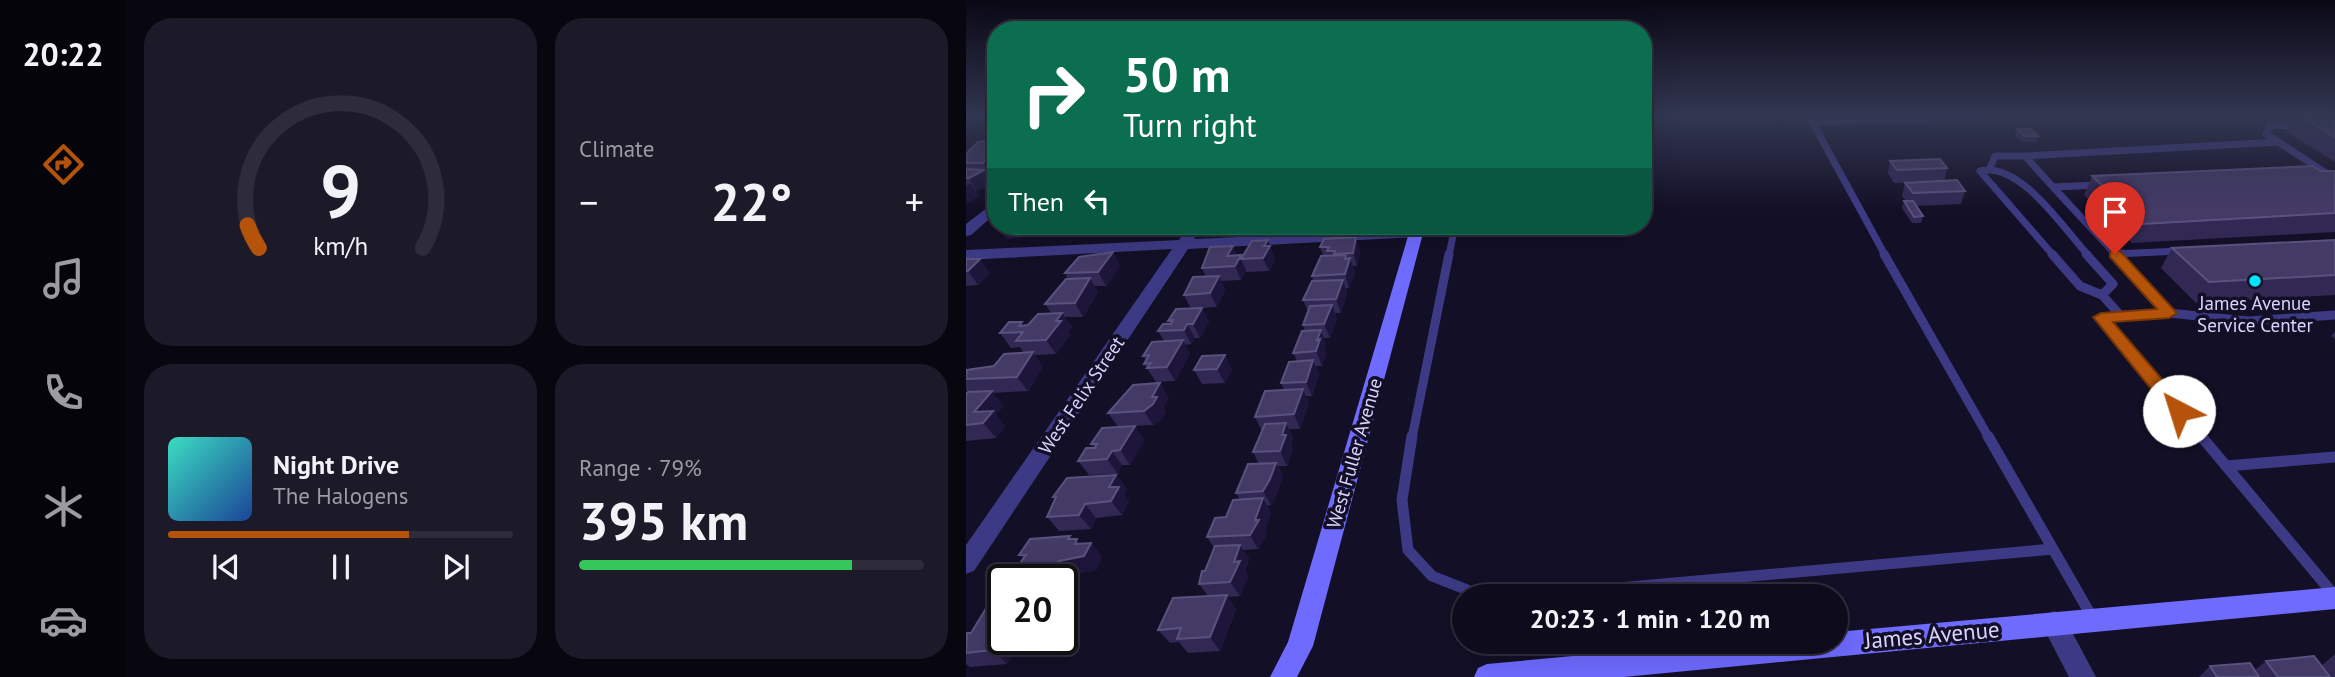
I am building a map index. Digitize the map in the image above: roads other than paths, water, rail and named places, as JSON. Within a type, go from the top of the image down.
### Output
[{"type":"main road","name":"West Fuller Avenue","points":[[1283,677],[1300,646],[1415,235]]},
{"type":"main road","name":"James Avenue","points":[[1487,677],[2335,597]]},
{"type":"street","points":[[966,232],[987,213]]},
{"type":"street","name":"West Felix Street","points":[[966,564],[1190,235]]},
{"type":"street","points":[[966,256],[1324,235]]},
{"type":"street","points":[[2054,624],[2083,677]]},
{"type":"lane","points":[[1825,148],[2093,620]]},
{"type":"lane","points":[[1990,168],[1995,156],[2178,148]]},
{"type":"lane","points":[[2287,148],[2329,175],[2315,176]]},
{"type":"lane","points":[[2025,156],[2169,313]]},
{"type":"lane","points":[[2102,295],[2113,284],[2024,184],[2008,172],[1990,168],[1980,171],[2080,286],[2102,295],[2121,316]]},
{"type":"lane","points":[[2053,187],[2108,185]]},
{"type":"lane","points":[[1453,235],[1402,500],[1408,550],[1432,576],[1475,593],[1530,596],[2053,549]]},
{"type":"lane","points":[[2115,254],[2194,250]]},
{"type":"lane","points":[[2335,315],[2248,321],[2169,313],[2101,317],[2335,597]]},
{"type":"lane","points":[[2226,466],[2335,457]]},
{"type":"place","name":"James Avenue Service Center","points":[[2255,281]]}]
